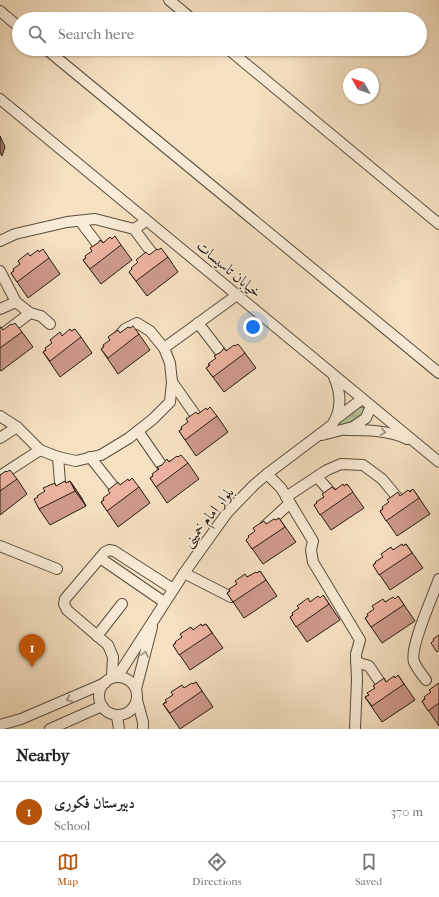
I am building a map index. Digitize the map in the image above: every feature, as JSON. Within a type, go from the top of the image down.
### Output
[{"type":"street","points":[[169,0],[184,12]]},
{"type":"street","points":[[0,11],[12,21]]},
{"type":"street","points":[[54,56],[439,373]]},
{"type":"street","points":[[236,56],[439,224]]},
{"type":"street","name":"خیابان تاسیسات","points":[[0,99],[439,462]]},
{"type":"street","points":[[134,229],[142,224],[144,218]]},
{"type":"street","points":[[0,241],[15,234],[67,222],[95,219],[134,229],[158,261]]},
{"type":"street","points":[[80,221],[105,254]]},
{"type":"street","points":[[0,271],[16,302],[30,313],[41,316],[50,324]]},
{"type":"street","points":[[164,348],[237,295]]},
{"type":"street","points":[[0,309],[16,302]]},
{"type":"street","points":[[0,336],[30,313]]},
{"type":"street","points":[[0,416],[17,427],[40,450],[58,457],[76,461],[101,455],[129,438],[153,419],[170,402],[172,382],[170,363],[164,348],[150,331],[137,323],[125,329],[117,338]]},
{"type":"street","points":[[198,323],[228,362]]},
{"type":"street","points":[[333,375],[338,386],[340,399],[337,418]]},
{"type":"street","points":[[172,382],[202,423]]},
{"type":"street","points":[[320,436],[337,418],[362,399]]},
{"type":"street","points":[[320,436],[353,427],[366,418],[371,406]]},
{"type":"street","points":[[0,438],[17,427]]},
{"type":"street","points":[[346,430],[373,430],[403,438],[417,444]]},
{"type":"street","points":[[138,431],[169,476]]},
{"type":"street","name":"بلوار امام خمینی","points":[[111,679],[227,513],[267,474],[320,436]]},
{"type":"street","points":[[0,476],[40,450]]},
{"type":"street","points":[[58,457],[61,495]]},
{"type":"street","points":[[90,457],[121,496]]},
{"type":"street","points":[[265,526],[288,500],[327,470],[341,464],[363,465],[382,479],[397,497]]},
{"type":"street","points":[[267,474],[281,488],[313,541],[311,550],[313,562],[360,640],[356,654],[355,729]]},
{"type":"street","points":[[317,477],[334,496]]},
{"type":"street","points":[[0,546],[57,569]]},
{"type":"street","points":[[0,725],[21,719],[111,679],[127,679],[131,682],[137,694],[132,710],[126,715],[117,716],[103,710],[99,694],[102,686],[111,679],[113,657],[108,646],[67,610],[64,604],[66,599],[105,552],[109,550],[114,551],[173,589]]},
{"type":"street","points":[[100,558],[164,602]]},
{"type":"street","points":[[184,573],[231,598]]},
{"type":"street","points":[[426,680],[414,662],[413,654],[415,643],[439,580]]},
{"type":"street","points":[[97,636],[122,604]]},
{"type":"street","name":"بلوار امام خمینی","points":[[144,729],[137,694],[154,619]]},
{"type":"street","points":[[356,662],[369,666],[386,691]]},
{"type":"street","points":[[50,729],[102,706]]},
{"type":"street","points":[[117,716],[119,729]]},
{"type":"green space","points":[[360,407],[365,408],[366,411],[363,417],[331,433],[348,414]]},
{"type":"building","points":[[115,236],[121,245],[90,269],[83,260],[86,258],[85,256],[92,251],[90,248],[100,240],[103,243],[110,237],[112,239]]},
{"type":"building","points":[[161,248],[168,257],[136,281],[129,272],[138,262],[136,260],[146,252],[149,255]]},
{"type":"building","points":[[43,249],[49,258],[17,282],[11,273],[14,271],[13,269],[20,264],[18,261],[28,253],[30,256],[38,250],[39,252]]},
{"type":"building","points":[[15,323],[22,332],[0,348],[0,327],[3,330]]},
{"type":"building","points":[[133,326],[139,334],[108,358],[101,349],[104,347],[103,345],[110,340],[108,337],[118,330],[120,333],[128,327],[130,328]]},
{"type":"building","points":[[70,329],[71,331],[75,329],[81,337],[50,361],[43,352],[46,350],[45,348],[52,343],[50,340],[60,332],[62,336]]},
{"type":"building","points":[[238,344],[245,353],[213,377],[206,368],[210,365],[208,364],[216,358],[214,356],[221,352],[224,348],[226,351]]},
{"type":"building","points":[[210,407],[217,416],[185,440],[179,431],[182,429],[181,427],[188,422],[186,419],[196,412],[198,414]]},
{"type":"building","points":[[181,455],[188,463],[156,487],[150,478],[153,476],[152,474],[159,469],[157,467],[162,465],[167,459],[169,462]]},
{"type":"building","points":[[10,470],[17,479],[0,491],[0,475]]},
{"type":"building","points":[[132,478],[139,487],[107,511],[101,502],[104,500],[103,498],[110,493],[108,490],[118,482],[120,485]]},
{"type":"building","points":[[65,481],[66,483],[70,481],[75,491],[39,509],[34,499],[45,491],[43,488],[55,483],[56,486]]},
{"type":"building","points":[[343,484],[344,486],[347,484],[353,492],[320,515],[314,505],[317,503],[316,502],[324,497],[322,494],[332,487],[335,490]]},
{"type":"building","points":[[413,489],[419,498],[386,521],[380,511],[383,509],[382,507],[389,502],[387,500],[398,492],[400,496],[408,490],[410,492]]},
{"type":"building","points":[[279,518],[285,527],[252,549],[246,540],[249,537],[248,536],[255,531],[253,528],[264,521],[266,524]]},
{"type":"building","points":[[402,544],[403,546],[406,544],[412,553],[379,575],[373,565],[376,563],[375,562],[383,557],[381,554],[391,547],[393,550]]},
{"type":"building","points":[[260,571],[266,580],[233,602],[227,593],[230,591],[229,589],[237,584],[235,581],[245,574],[247,577]]},
{"type":"building","points":[[323,595],[329,604],[296,627],[290,617],[293,615],[292,613],[299,608],[297,606],[308,598],[310,602],[318,596],[320,598]]},
{"type":"building","points":[[398,596],[404,605],[371,627],[365,618],[368,616],[367,614],[374,609],[372,606],[383,599],[385,602],[393,597],[395,599]]},
{"type":"building","points":[[201,624],[202,626],[206,624],[212,633],[179,655],[173,645],[182,637],[180,634],[191,627],[193,630]]},
{"type":"building","points":[[439,635],[439,650],[437,652],[431,643],[434,640],[433,639]]},
{"type":"building","points":[[398,675],[404,684],[372,706],[365,697],[369,695],[367,693],[375,688],[373,686],[384,678],[386,682]]},
{"type":"building","points":[[196,682],[202,691],[170,713],[163,704],[167,702],[165,700],[173,695],[171,692],[182,685],[184,688]]},
{"type":"building","points":[[439,683],[439,703],[428,711],[422,701],[425,699],[424,697],[431,692],[429,690]]},
{"type":"place","name":"دبیرستان فکوری","points":[[32,667]]}]
